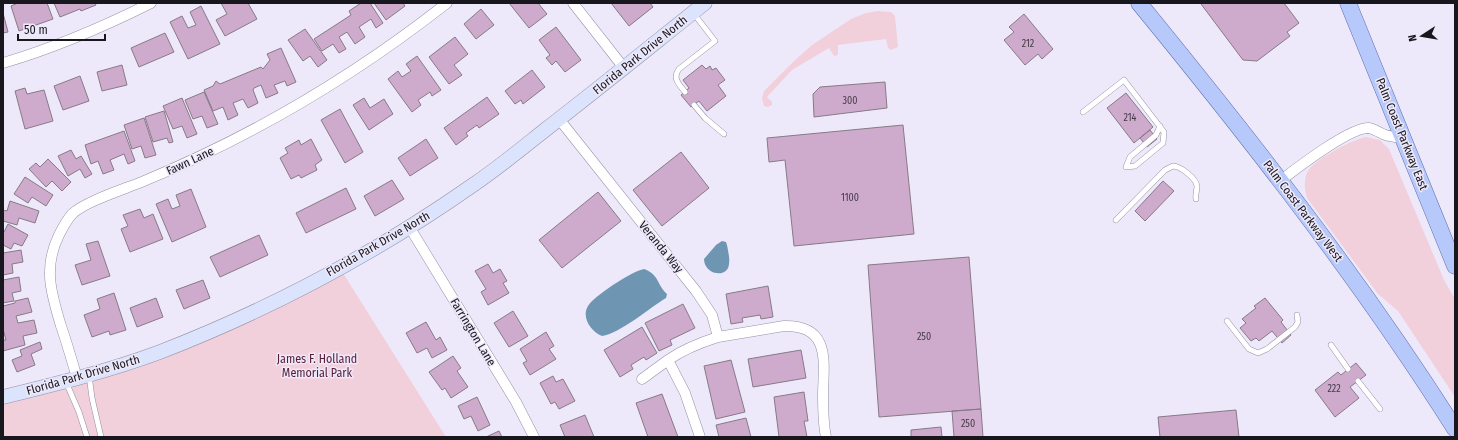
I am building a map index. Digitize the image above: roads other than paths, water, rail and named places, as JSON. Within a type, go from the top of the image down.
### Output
[{"type":"main road","name":"Palm Coast Parkway West","points":[[1139,3],[1280,180],[1341,262],[1422,376],[1455,429]]},
{"type":"main road","name":"Palm Coast Parkway East","points":[[1348,3],[1455,266]]},
{"type":"street","points":[[3,63],[46,49],[109,23],[151,3]]},
{"type":"street","name":"Fawn Lane","points":[[77,378],[53,299],[50,278],[51,260],[56,240],[73,214],[88,204],[166,172],[236,139],[278,117],[319,93],[371,59],[447,3]]},
{"type":"street","points":[[573,3],[624,68]]},
{"type":"street","name":"Florida Park Drive North","points":[[3,397],[77,378],[158,352],[250,313],[308,285],[361,256],[410,228],[483,178],[624,68],[704,3]]},
{"type":"street","name":"Veranda Way","points":[[559,119],[703,300],[712,315],[718,337]]},
{"type":"street","points":[[1280,180],[1323,150],[1357,131],[1369,128],[1377,130],[1384,135],[1404,139]]},
{"type":"street","name":"Farrington Lane","points":[[410,228],[516,402],[534,437]]},
{"type":"street","points":[[642,379],[680,351],[718,337],[784,326],[802,328],[816,336],[820,341],[824,357],[824,418],[826,437]]},
{"type":"street","points":[[668,360],[685,393],[700,437]]},
{"type":"lane","points":[[684,92],[676,79],[676,72],[715,40],[693,12]]},
{"type":"lane","points":[[1083,112],[1124,80],[1160,126],[1164,132],[1163,143],[1135,166],[1126,167],[1130,157],[1156,135],[1160,126]]},
{"type":"lane","points":[[694,105],[705,118],[724,134]]},
{"type":"lane","points":[[1116,220],[1165,170],[1173,166],[1181,168],[1196,182],[1196,199]]},
{"type":"lane","points":[[1227,321],[1250,349],[1258,353],[1267,349],[1295,327],[1298,322],[1297,315]]},
{"type":"lane","points":[[1331,345],[1348,369]]},
{"type":"lane","points":[[77,378],[79,412],[87,437]]},
{"type":"lane","points":[[77,378],[92,398],[101,437]]},
{"type":"lane","points":[[1358,381],[1380,410]]},
{"type":"water","points":[[722,241],[726,242],[727,245],[729,257],[728,269],[721,273],[712,272],[708,269],[704,259],[716,245]]},
{"type":"water","points":[[644,269],[653,274],[667,294],[666,298],[635,320],[610,334],[602,336],[594,331],[586,319],[586,310],[588,306],[614,284],[631,274]]},
{"type":"park label","name":"James F. Holland Memorial Park","points":[[317,366]]}]
